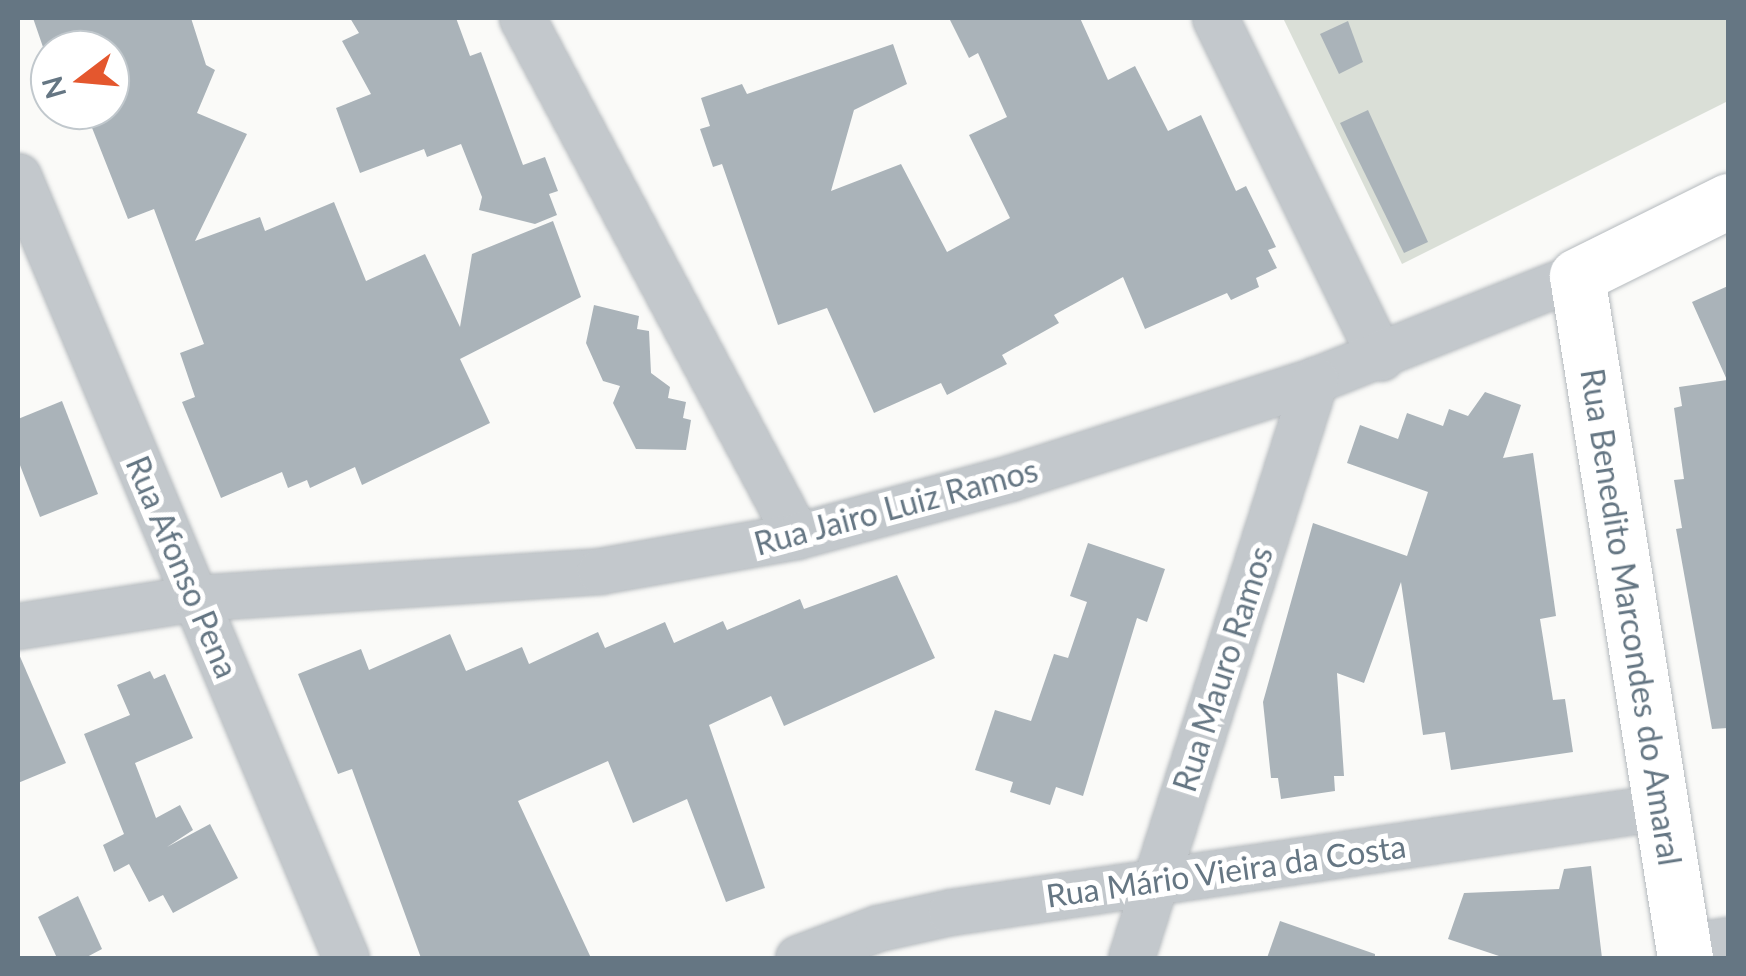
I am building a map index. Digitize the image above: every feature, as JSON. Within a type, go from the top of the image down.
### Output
[{"type":"main road","name":"Rua Jairo Luiz Ramos","points":[[1577,276],[1728,201]]},
{"type":"main road","name":"Rua Benedito Marcondes do Amaral","points":[[1577,276],[1661,807],[1699,949]]},
{"type":"street","points":[[522,18],[797,536]]},
{"type":"street","points":[[1215,18],[1381,358]]},
{"type":"street","name":"Rua Afonso Pena","points":[[18,176],[346,958]]},
{"type":"street","name":"Rua Jairo Luiz Ramos","points":[[18,626],[195,598],[600,570],[797,536],[1010,478],[1316,380],[1381,358],[1577,276]]},
{"type":"street","name":"Rua Mauro Ramos","points":[[1131,958],[1316,380]]},
{"type":"street","name":"Rua Mário Vieira da Costa","points":[[798,958],[878,928],[952,912],[1661,807]]},
{"type":"shaded area","points":[[1283,18],[1728,18],[1728,101],[1402,264]]},
{"type":"building","points":[[33,18],[191,18],[206,65],[215,70],[197,113],[247,134],[195,241],[260,217],[265,231],[334,202],[366,281],[425,254],[460,327],[472,254],[553,221],[581,297],[460,359],[490,423],[362,485],[355,467],[310,488],[307,480],[288,488],[282,472],[221,498],[182,402],[195,397],[180,353],[204,344],[154,209],[128,219],[93,130],[130,130],[130,30],[37,30]]},
{"type":"building","points":[[350,18],[456,18],[470,56],[481,52],[523,165],[545,157],[558,191],[549,194],[557,215],[535,224],[479,210],[482,197],[461,144],[427,157],[424,149],[360,173],[336,108],[371,94],[342,41],[359,33]]},
{"type":"building","points":[[949,18],[1080,18],[1108,80],[1135,66],[1168,131],[1201,115],[1236,191],[1246,186],[1276,247],[1268,250],[1277,268],[1256,278],[1259,287],[1231,300],[1227,293],[1145,329],[1123,277],[1054,315],[1059,323],[1002,355],[1007,364],[947,395],[941,383],[874,413],[827,308],[778,325],[722,164],[713,167],[700,129],[710,126],[701,98],[742,84],[747,94],[893,44],[907,84],[854,110],[831,191],[901,164],[947,252],[1010,218],[969,135],[1007,117],[978,53],[969,58]]},
{"type":"building","points":[[1348,21],[1363,62],[1339,74],[1320,34]]},
{"type":"building","points":[[1368,110],[1428,242],[1404,253],[1340,123]]},
{"type":"building","points":[[1728,286],[1728,728],[1712,729],[1676,529],[1682,528],[1674,480],[1684,479],[1674,408],[1682,406],[1679,387],[1727,380],[1692,302]]},
{"type":"building","points":[[594,305],[639,316],[637,329],[649,331],[651,373],[670,387],[668,398],[686,402],[683,418],[691,420],[686,450],[636,449],[613,403],[620,386],[603,381],[586,343]]},
{"type":"building","points":[[1485,392],[1521,405],[1503,458],[1533,453],[1556,616],[1540,619],[1553,700],[1565,699],[1573,752],[1451,770],[1445,732],[1423,735],[1401,582],[1364,683],[1337,673],[1344,776],[1334,776],[1335,791],[1281,799],[1278,778],[1271,778],[1263,702],[1313,523],[1407,556],[1428,492],[1347,463],[1360,425],[1398,439],[1407,413],[1443,426],[1449,409],[1468,416]]},
{"type":"building","points":[[62,401],[98,494],[40,517],[18,460],[18,419]]},
{"type":"building","points":[[1088,543],[1165,569],[1147,622],[1137,618],[1083,796],[1056,787],[1050,805],[1010,792],[1013,782],[975,770],[995,710],[1031,721],[1054,654],[1068,658],[1087,602],[1070,596]]},
{"type":"building","points":[[897,575],[935,658],[784,726],[771,696],[709,725],[765,888],[726,902],[687,799],[633,823],[608,761],[518,801],[591,958],[421,958],[352,769],[338,774],[298,674],[361,649],[369,670],[450,634],[466,671],[522,647],[529,664],[598,632],[605,648],[665,622],[674,643],[723,621],[727,630],[800,599],[804,609]]},
{"type":"building","points":[[18,652],[66,763],[18,783]]},
{"type":"building","points":[[150,671],[154,679],[165,674],[193,738],[135,763],[156,818],[180,805],[193,830],[167,847],[210,824],[238,878],[173,913],[163,895],[149,902],[129,864],[114,872],[103,845],[124,834],[84,734],[130,715],[117,685]]},
{"type":"building","points":[[1591,866],[1602,958],[1505,958],[1448,939],[1464,893],[1559,889],[1564,869]]},
{"type":"building","points":[[78,896],[102,949],[85,958],[57,958],[38,917]]},
{"type":"building","points":[[1280,921],[1375,954],[1375,958],[1267,958]]}]
